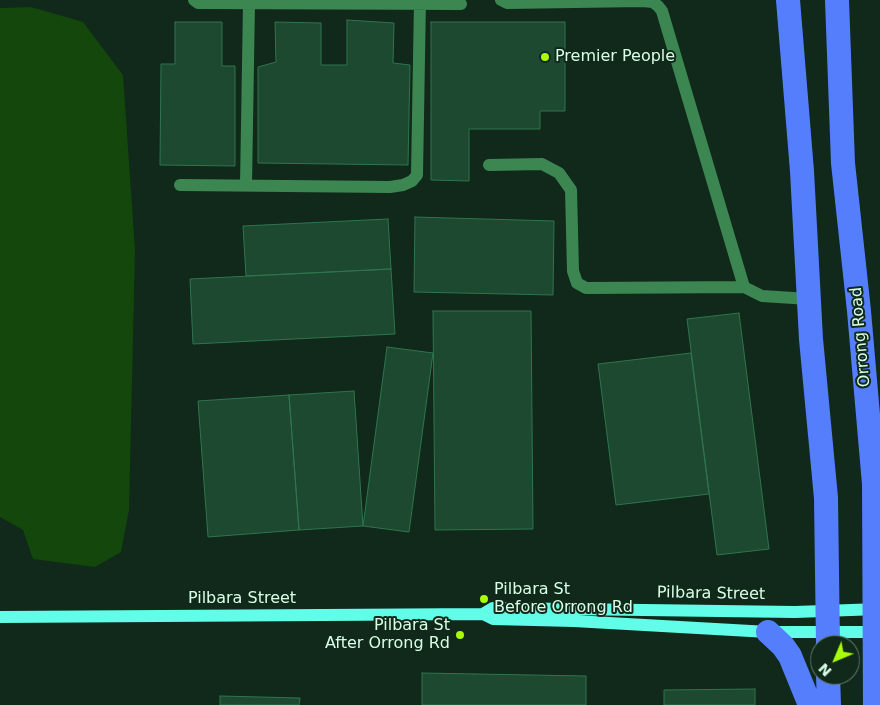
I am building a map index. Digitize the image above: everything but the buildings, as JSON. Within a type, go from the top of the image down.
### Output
[{"type":"highway","points":[[788,0],[802,172],[811,339],[826,498],[826,576],[829,629]]},
{"type":"highway","name":"Orrong Road","points":[[837,0],[843,163],[859,311],[874,484],[877,621],[876,705]]},
{"type":"highway","points":[[768,632],[783,646],[790,656],[810,705]]},
{"type":"highway","points":[[828,685],[829,705]]},
{"type":"main road","name":"Pilbara Street","points":[[483,614],[493,608],[829,629],[877,621]]},
{"type":"main road","name":"Pilbara Street","points":[[0,617],[483,614],[493,619],[574,621],[768,632],[829,629],[877,621]]},
{"type":"lane","points":[[194,0],[198,3],[420,2],[461,4]]},
{"type":"lane","points":[[501,0],[507,3],[642,0],[653,2],[658,6],[662,11],[744,287]]},
{"type":"lane","points":[[180,185],[403,186],[417,175],[420,2]]},
{"type":"lane","points":[[246,186],[249,3]]},
{"type":"lane","points":[[489,165],[542,164],[559,173],[570,190],[573,271],[577,283],[586,288],[744,287],[762,296],[809,299]]},
{"type":"shaded area","points":[[31,7],[83,22],[123,75],[135,250],[129,510],[121,552],[95,567],[33,559],[23,530],[0,517],[0,8]]},
{"type":"place","name":"Premier People","points":[[545,57]]},
{"type":"place","name":"Pilbara St Before Orrong Rd","points":[[484,599]]},
{"type":"place","name":"Pilbara St After Orrong Rd","points":[[460,635]]}]
